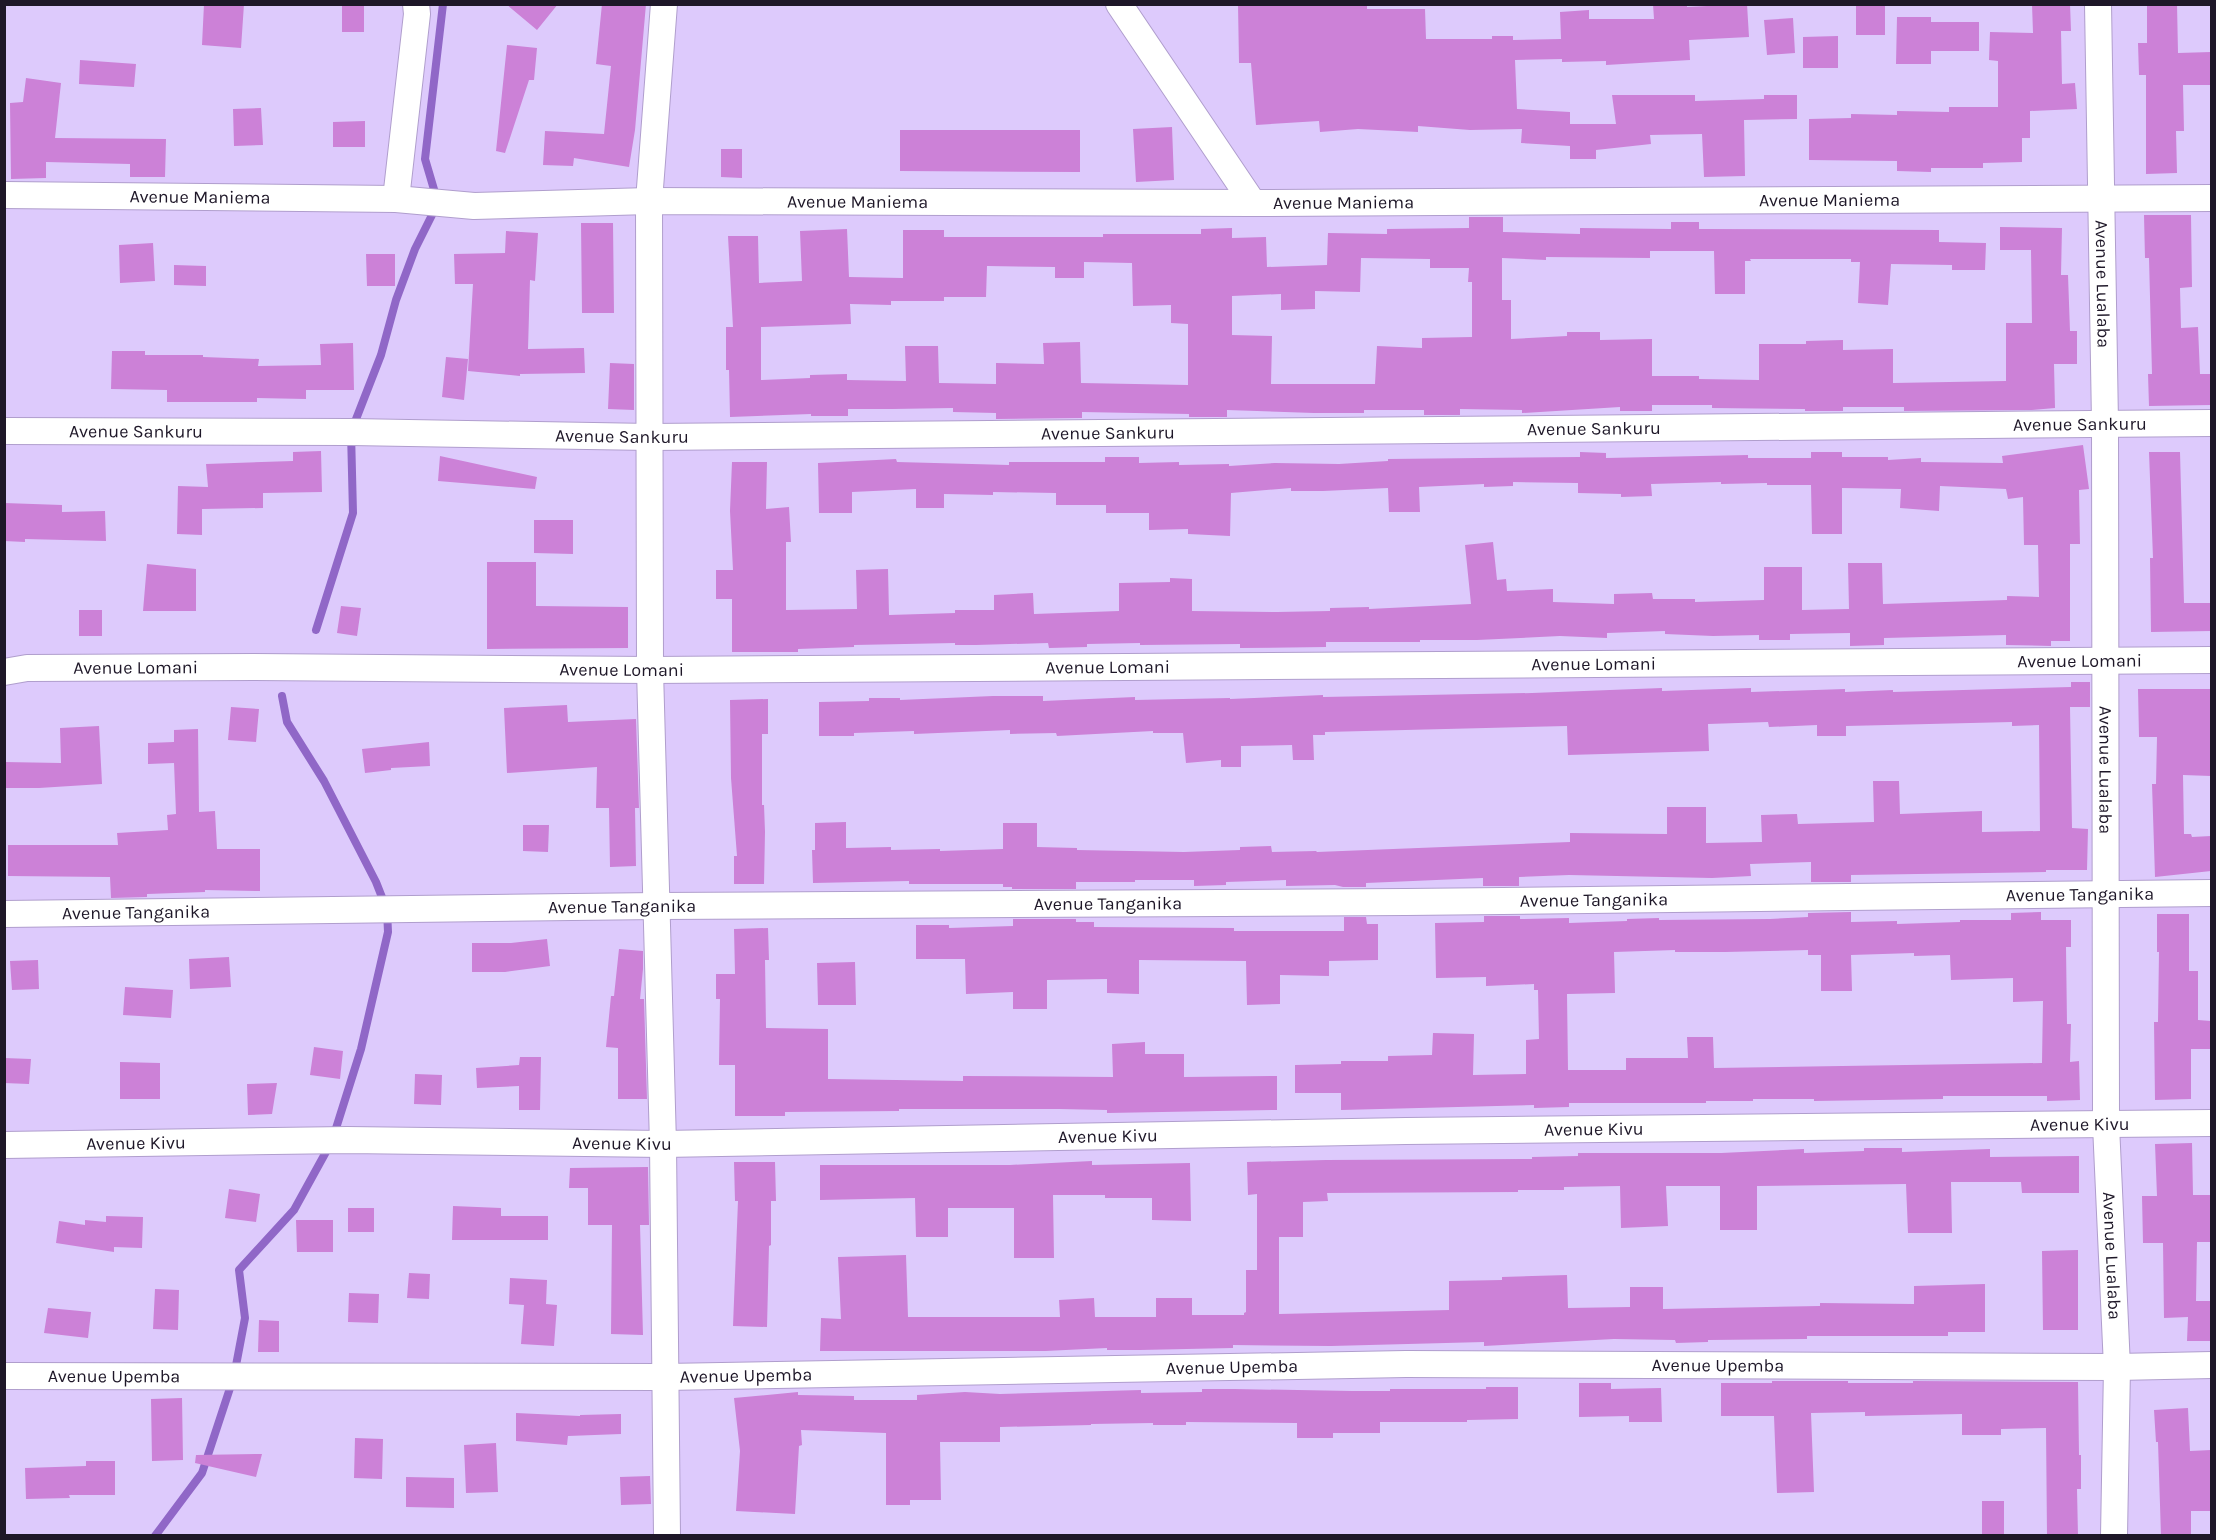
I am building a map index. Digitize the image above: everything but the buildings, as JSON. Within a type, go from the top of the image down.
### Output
[{"type":"street","points":[[396,199],[417,14],[416,4]]},
{"type":"street","points":[[664,4],[649,201],[650,670],[663,1144],[667,1536]]},
{"type":"street","points":[[1119,4],[1253,203]]},
{"type":"street","name":"Avenue Lualaba","points":[[2098,4],[2107,662],[2106,1125],[2117,1367],[2114,1536]]},
{"type":"street","name":"Avenue Maniema","points":[[4,195],[396,199],[474,206],[649,201],[1253,203],[2211,198]]},
{"type":"street","name":"Avenue Sankuru","points":[[4,431],[351,432],[650,437],[2211,423]]},
{"type":"street","name":"Avenue Lomani","points":[[12,668],[650,670],[2211,660]]},
{"type":"street","name":"Avenue Tanganika","points":[[4,915],[658,906],[1395,903],[2211,893]]},
{"type":"street","name":"Avenue Kivu","points":[[4,1145],[347,1140],[663,1144],[1406,1131],[2211,1123]]},
{"type":"street","name":"Avenue Upemba","points":[[4,1376],[665,1377],[1406,1364],[2117,1367],[2211,1365]]},
{"type":"waterway","points":[[316,630],[353,513],[351,432],[381,355],[396,300],[415,249],[438,203],[425,159],[443,4]]},
{"type":"waterway","points":[[155,1536],[202,1473],[234,1376],[245,1318],[239,1270],[294,1210],[332,1141],[361,1049],[388,932],[387,910],[376,882],[324,781],[287,722],[282,696]]}]
